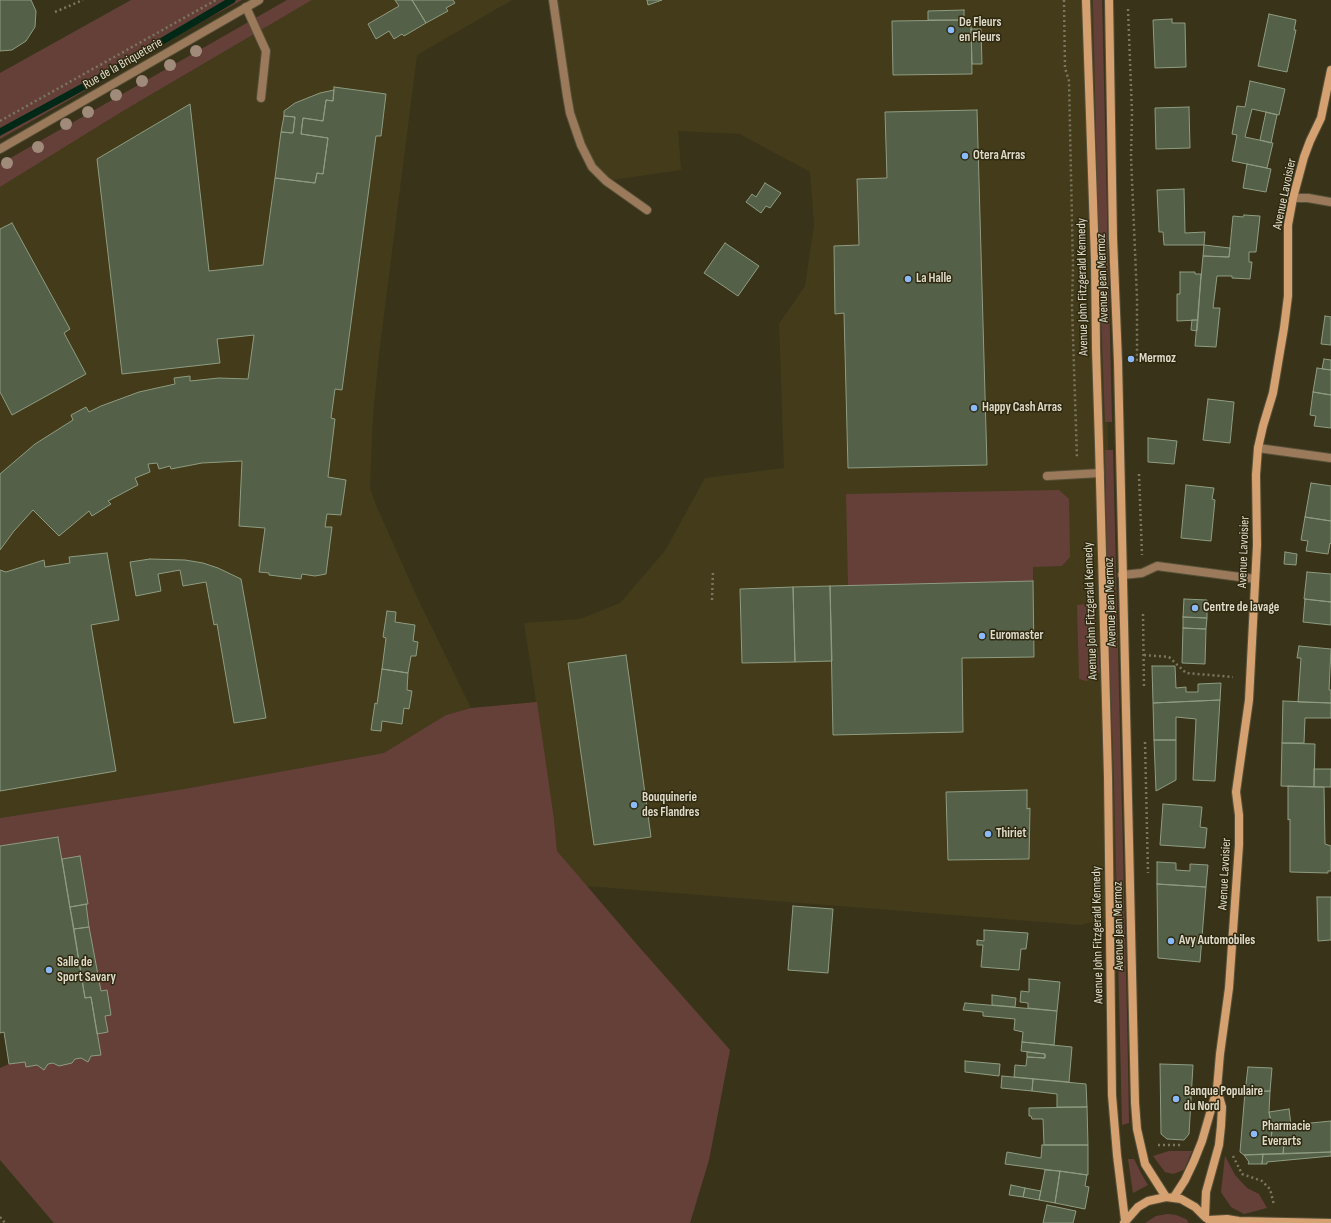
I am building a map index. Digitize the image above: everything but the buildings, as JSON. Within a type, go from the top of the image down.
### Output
[{"type":"main road","name":"Avenue John Fitzgerald Kennedy","points":[[1086,0],[1108,777],[1112,1095],[1116,1155],[1125,1222]]},
{"type":"main road","name":"Avenue Jean Mermoz","points":[[1109,0],[1113,238],[1118,370],[1135,1103],[1137,1129],[1146,1164],[1170,1197]]},
{"type":"main road","name":"Avenue Lavoisier","points":[[1217,1089],[1229,988],[1240,845],[1239,815],[1236,792],[1249,700],[1257,545],[1256,476],[1258,448],[1273,393],[1284,328],[1288,296],[1288,225],[1293,198],[1304,157],[1321,118],[1331,70]]},
{"type":"main road","points":[[1170,1197],[1185,1180],[1194,1161],[1202,1141],[1217,1089]]},
{"type":"main road","points":[[1208,1220],[1206,1192],[1217,1152],[1221,1126],[1222,1107],[1217,1089]]},
{"type":"main road","points":[[1125,1222],[1138,1207],[1148,1201],[1170,1197],[1181,1199],[1195,1207],[1208,1220],[1227,1219],[1239,1221],[1331,1223]]},
{"type":"street","name":"Rue de la Briqueterie","points":[[0,149],[259,0]]},
{"type":"street","points":[[553,0],[570,113],[581,145],[592,167],[606,181],[647,210]]},
{"type":"street","points":[[246,7],[266,51],[261,98]]},
{"type":"street","points":[[1293,198],[1308,198],[1331,202]]},
{"type":"street","points":[[1258,448],[1331,458]]},
{"type":"street","points":[[1047,476],[1100,474]]},
{"type":"street","points":[[1122,575],[1142,573],[1157,566],[1255,579]]},
{"type":"path","points":[[55,12],[84,0]]},
{"type":"path","points":[[0,122],[216,0]]},
{"type":"path","points":[[1064,0],[1065,68],[1070,87],[1073,268],[1072,306],[1077,474]]},
{"type":"path","points":[[712,600],[713,571]]},
{"type":"path","points":[[1144,655],[1169,657],[1186,672],[1250,678]]},
{"type":"path","points":[[0,1217],[5,1223]]},
{"type":"shaded area","points":[[131,0],[242,0],[0,139],[0,73]]},
{"type":"shaded area","points":[[287,0],[312,0],[123,111],[0,187],[0,164]]},
{"type":"shaded area","points":[[312,0],[512,0],[417,55],[379,354],[373,416],[370,488],[376,505],[417,597],[471,708],[446,715],[385,753],[184,789],[0,818],[0,187],[123,111]]},
{"type":"shaded area","points":[[553,0],[1097,0],[1112,600],[1118,916],[1080,925],[586,886],[557,851],[554,819],[524,623],[580,619],[620,603],[665,551],[705,478],[784,468],[779,324],[805,286],[814,225],[810,172],[740,134],[678,131],[681,170],[606,181],[592,167],[570,113]]},
{"type":"shaded area","points":[[1093,0],[1102,0],[1112,422],[1105,422],[1098,227]]},
{"type":"shaded area","points":[[1105,450],[1113,450],[1129,1123],[1122,1125],[1114,780],[1108,618]]},
{"type":"shaded area","points":[[1059,490],[1069,499],[1070,557],[1062,566],[1033,567],[1033,581],[848,586],[846,494]]},
{"type":"shaded area","points":[[1094,603],[1100,672],[1092,679],[1086,681],[1079,679],[1077,605]]},
{"type":"shaded area","points":[[537,702],[554,819],[557,851],[730,1050],[709,1160],[690,1223],[54,1223],[0,1160],[0,1068],[9,1064],[4,1033],[0,1033],[0,818],[184,789],[384,753],[446,715],[471,708]]},
{"type":"shaded area","points":[[1169,1151],[1192,1151],[1184,1170],[1173,1174],[1165,1172],[1153,1156]]},
{"type":"shaded area","points":[[1225,1156],[1235,1175],[1247,1188],[1259,1194],[1267,1208],[1244,1214],[1231,1207],[1221,1192]]},
{"type":"shaded area","points":[[1128,1159],[1134,1159],[1148,1185],[1133,1193]]},
{"type":"shaded area","points":[[1168,1214],[1186,1219],[1189,1223],[1145,1223],[1156,1216]]},
{"type":"waterway","points":[[0,132],[103,76],[232,0]]},
{"type":"place","name":"De Fleurs en Fleurs","points":[[951,30]]},
{"type":"place","name":"Otera Arras","points":[[965,156]]},
{"type":"place","name":"La Halle","points":[[908,279]]},
{"type":"place","name":"Mermoz","points":[[1131,359]]},
{"type":"place","name":"Happy Cash Arras","points":[[974,408]]},
{"type":"place","name":"Centre de lavage","points":[[1195,608]]},
{"type":"place","name":"Euromaster","points":[[982,636]]},
{"type":"place","name":"Bouquinerie des Flandres","points":[[634,805]]},
{"type":"place","name":"Thiriet","points":[[988,834]]},
{"type":"place","name":"Avy Automobiles","points":[[1171,941]]},
{"type":"place","name":"Salle de Sport Savary","points":[[49,970]]},
{"type":"place","name":"Banque Populaire du Nord","points":[[1176,1099]]},
{"type":"place","name":"Pharmacie Everarts","points":[[1254,1134]]}]
